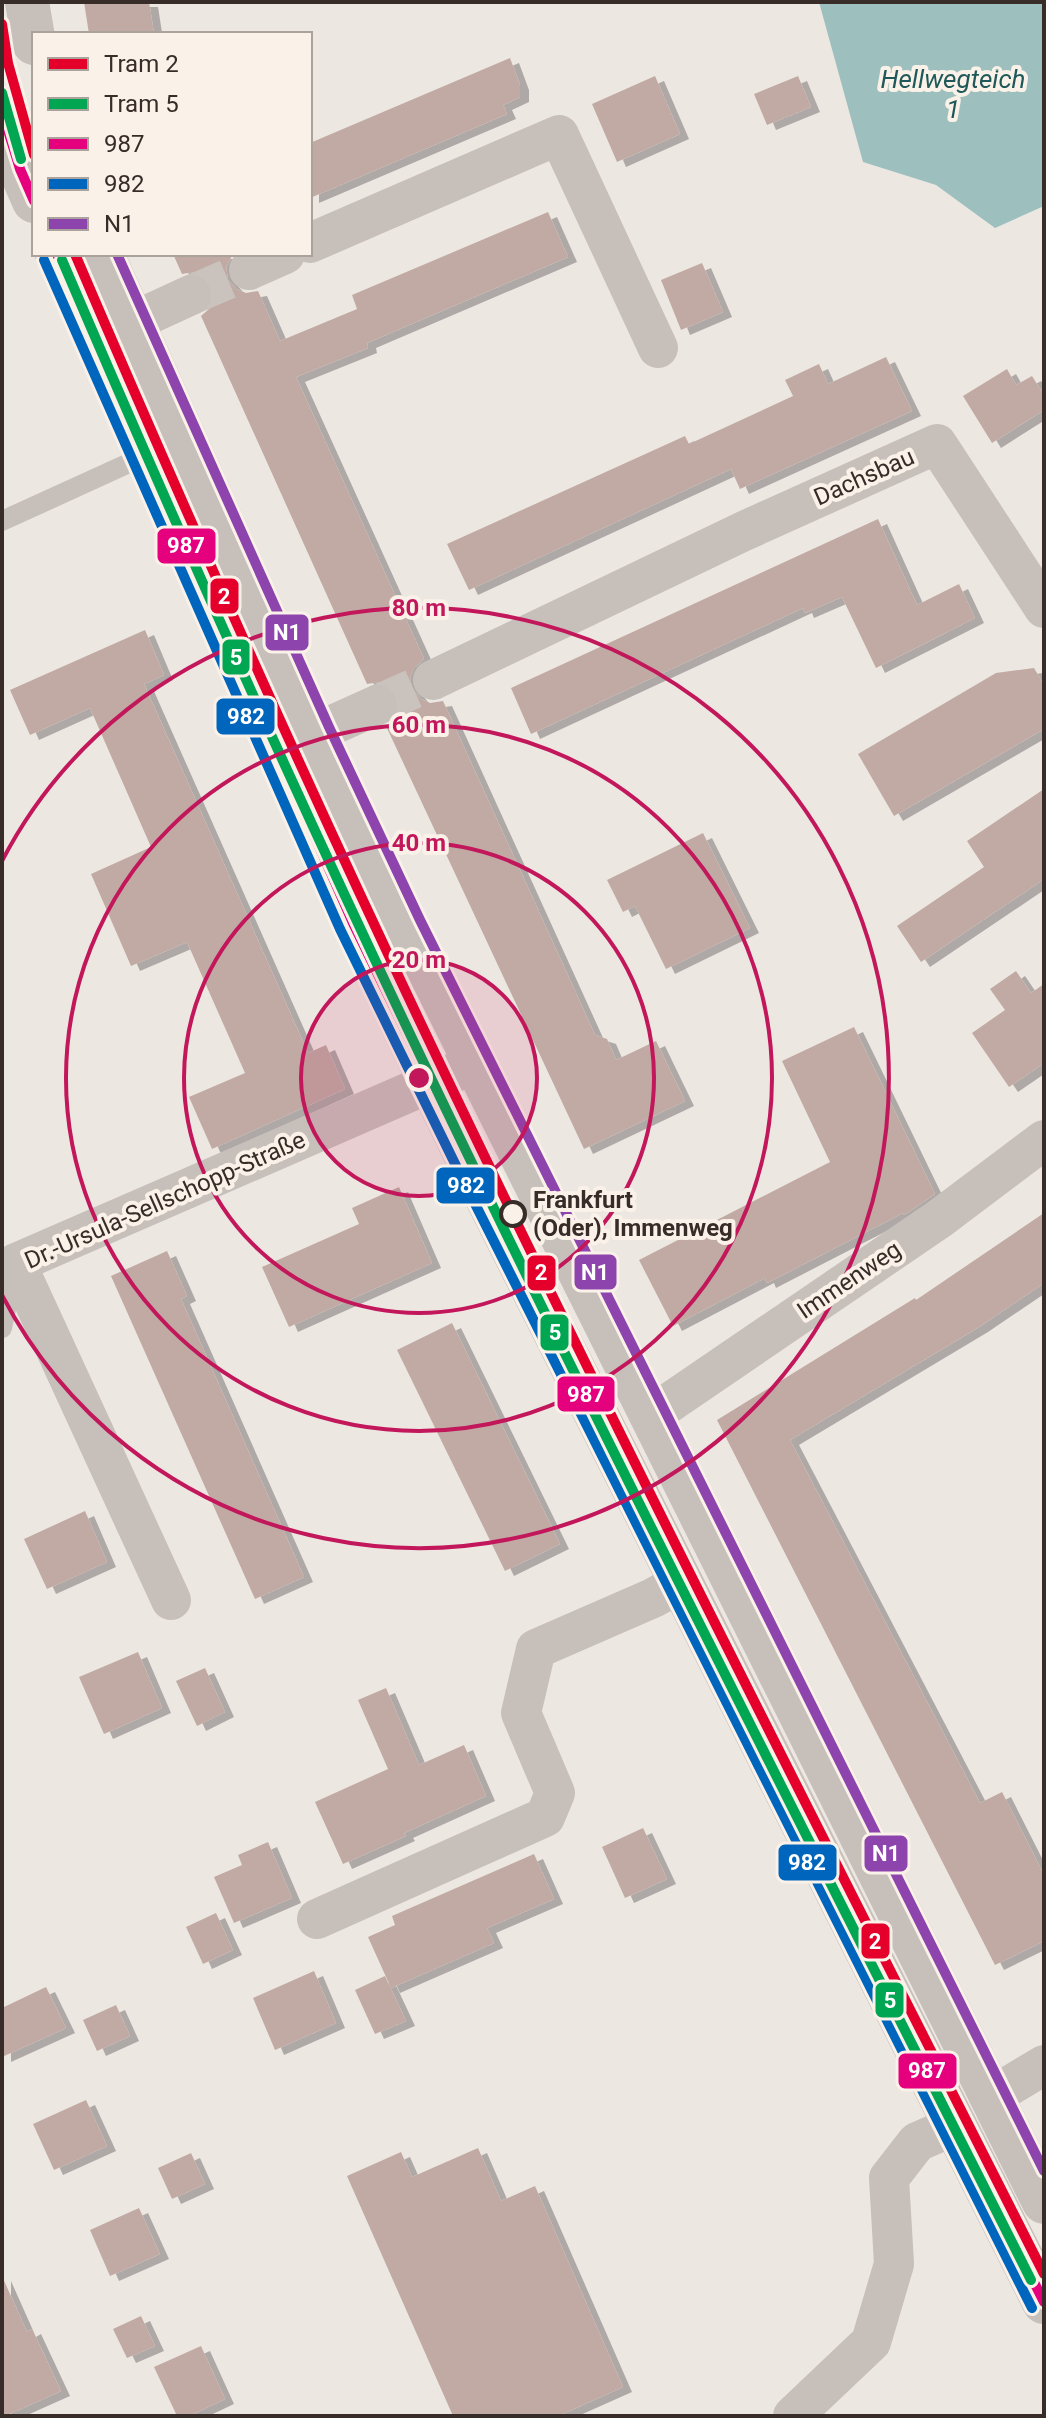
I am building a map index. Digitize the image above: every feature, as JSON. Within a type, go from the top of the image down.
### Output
[{"type":"street","points":[[27,2],[32,32]]},
{"type":"street","points":[[2,111],[32,196]]},
{"type":"street","points":[[312,242],[559,135],[658,348]]},
{"type":"street","points":[[58,256],[113,331],[164,447],[277,750],[353,923],[680,1583],[1044,2302]]},
{"type":"street","points":[[102,256],[113,331]]},
{"type":"street","points":[[249,270],[280,256]]},
{"type":"street","points":[[113,331],[191,295]]},
{"type":"street","name":"Dachsbau","points":[[433,680],[744,531],[937,444],[1044,608]]},
{"type":"street","points":[[164,447],[316,733],[474,1064],[1044,2202]]},
{"type":"street","points":[[277,750],[377,705]]},
{"type":"street","name":"Dr.-Ursula-Sellschopp-Straße","points":[[171,1600],[16,1263],[474,1064]]},
{"type":"street","name":"Immenweg","points":[[650,1416],[939,1219],[1044,1140]]},
{"type":"street","points":[[317,1919],[545,1817],[555,1793],[521,1713],[536,1649],[680,1583]]},
{"type":"street","points":[[991,2097],[1044,2065]]},
{"type":"street","points":[[793,2416],[871,2342],[894,2264],[889,2178],[917,2142],[954,2126]]},
{"type":"lane","points":[[2,521],[164,447]]},
{"type":"lane","points":[[2,1328],[16,1263]]},
{"type":"water","name":"Hellwegteich 1","points":[[819,2],[1044,2],[1044,206],[995,228],[936,185],[863,162]]},
{"type":"building","points":[[84,2],[149,2],[154,32],[89,32]]},
{"type":"building","points":[[510,58],[520,85],[520,97],[503,105],[507,114],[312,197],[312,142]]},
{"type":"building","points":[[655,76],[680,134],[617,162],[592,104]]},
{"type":"building","points":[[798,76],[811,107],[767,125],[754,94]]},
{"type":"building","points":[[548,212],[568,257],[367,343],[368,348],[296,377],[424,659],[410,677],[412,689],[430,703],[443,701],[595,1035],[607,1039],[616,1060],[656,1041],[685,1101],[584,1149],[386,726],[395,719],[400,708],[398,695],[380,682],[367,684],[201,316],[214,298],[211,285],[204,276],[194,272],[182,274],[174,256],[232,256],[226,267],[228,280],[236,289],[246,293],[258,291],[280,341],[357,309],[352,295]]},
{"type":"building","points":[[702,263],[723,312],[681,330],[661,280]]},
{"type":"building","points":[[886,357],[912,411],[740,489],[731,469],[469,590],[447,544],[685,436],[689,444],[793,396],[785,380],[819,364],[828,384]]},
{"type":"building","points":[[1007,369],[1016,385],[1032,376],[1044,395],[1044,410],[992,443],[963,396]]},
{"type":"building","points":[[878,519],[917,605],[959,584],[975,618],[876,668],[842,597],[805,613],[803,608],[531,734],[511,688]]},
{"type":"building","points":[[145,630],[164,675],[144,684],[308,1053],[326,1045],[345,1089],[212,1149],[189,1097],[245,1073],[187,942],[131,966],[91,874],[151,847],[90,708],[30,735],[10,690]]},
{"type":"building","points":[[1034,668],[1044,685],[1044,729],[894,816],[858,754],[996,673]]},
{"type":"building","points":[[1044,789],[1044,879],[921,962],[897,926],[984,867],[967,841]]},
{"type":"building","points":[[703,833],[750,928],[666,969],[635,906],[623,912],[607,880]]},
{"type":"building","points":[[1016,971],[1031,993],[1044,984],[1044,1063],[1009,1087],[972,1033],[1005,1010],[990,989]]},
{"type":"building","points":[[854,1027],[935,1194],[904,1215],[767,1283],[765,1278],[673,1326],[639,1260],[830,1162],[782,1061]]},
{"type":"building","points":[[399,1187],[432,1263],[289,1327],[262,1267],[359,1224],[352,1208]]},
{"type":"building","points":[[1044,1213],[1044,1283],[979,1327],[790,1440],[980,1803],[1002,1792],[1044,1875],[1044,1941],[995,1965],[717,1420],[916,1300]]},
{"type":"building","points":[[167,1251],[187,1296],[181,1299],[304,1577],[255,1599],[111,1276]]},
{"type":"building","points":[[452,1323],[560,1544],[505,1571],[397,1350]]},
{"type":"building","points":[[85,1511],[107,1562],[47,1589],[24,1539]]},
{"type":"building","points":[[138,1652],[162,1708],[104,1734],[79,1677]]},
{"type":"building","points":[[205,1668],[225,1712],[197,1726],[176,1681]]},
{"type":"building","points":[[386,1688],[419,1765],[464,1745],[486,1796],[343,1864],[315,1802],[388,1769],[358,1700]]},
{"type":"building","points":[[643,1828],[667,1879],[625,1898],[602,1847]]},
{"type":"building","points":[[268,1842],[292,1898],[234,1923],[214,1877],[242,1865],[238,1855]]},
{"type":"building","points":[[534,1854],[554,1899],[487,1928],[494,1943],[391,1988],[368,1937],[395,1925],[392,1916]]},
{"type":"building","points":[[216,1913],[233,1950],[203,1964],[186,1927]]},
{"type":"building","points":[[314,1971],[336,2023],[275,2050],[253,1998]]},
{"type":"building","points":[[385,1976],[406,2021],[375,2034],[355,1990]]},
{"type":"building","points":[[46,1987],[66,2028],[2,2057],[2,2008]]},
{"type":"building","points":[[116,2005],[130,2036],[97,2051],[83,2020]]},
{"type":"building","points":[[86,2100],[107,2146],[54,2170],[33,2124]]},
{"type":"building","points":[[478,2148],[501,2201],[535,2186],[623,2387],[558,2416],[453,2416],[347,2176],[401,2152],[412,2177]]},
{"type":"building","points":[[191,2153],[205,2184],[172,2199],[158,2168]]},
{"type":"building","points":[[139,2208],[160,2254],[110,2276],[90,2230]]},
{"type":"building","points":[[2,2276],[27,2332],[32,2329],[61,2391],[5,2416],[2,2416]]},
{"type":"building","points":[[141,2316],[155,2346],[127,2358],[113,2329]]},
{"type":"building","points":[[201,2346],[225,2399],[189,2416],[177,2416],[154,2367]]},
{"type":"tunnel","points":[[191,295],[249,270]]},
{"type":"tunnel","points":[[377,705],[433,680]]},
{"type":"tram line","name":"2","points":[[2,24],[8,63],[32,148]]},
{"type":"tram line","name":"5","points":[[2,93],[21,159]]},
{"type":"tram line","name":"2","points":[[76,256],[260,677],[455,1095],[673,1539],[1044,2274]]},
{"type":"tram line","name":"5","points":[[62,260],[248,683],[442,1101],[660,1545],[1031,2280]]},
{"type":"transit line","name":"987","points":[[2,111],[32,196]]},
{"type":"transit line","name":"987","points":[[58,256],[353,923],[475,1174],[1044,2302]]},
{"type":"transit line","name":"N1","points":[[118,256],[329,727],[420,920],[1044,2171]]},
{"type":"transit line","name":"982","points":[[44,260],[340,929],[463,1180],[1032,2308]]},
{"type":"place","name":"Frankfurt (Oder), Immenweg","points":[[513,1214]]}]
